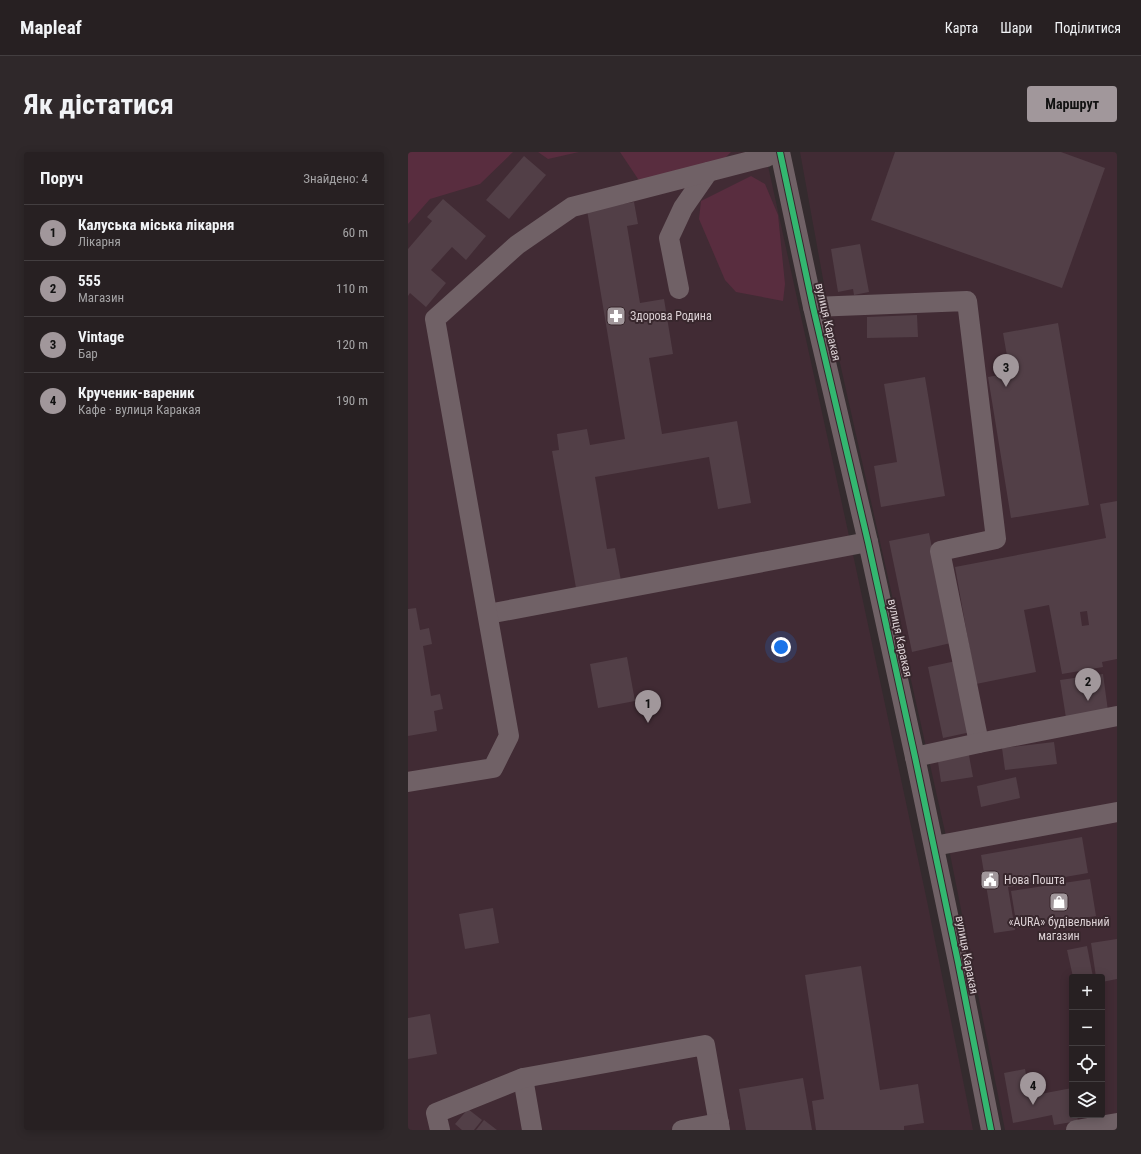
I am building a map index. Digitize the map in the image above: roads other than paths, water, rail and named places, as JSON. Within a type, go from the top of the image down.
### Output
[{"type":"street","points":[[408,782],[493,768],[509,736],[435,319],[516,244],[572,206],[766,157],[776,152]]},
{"type":"street","name":"вулиця Каракая","points":[[780,152],[813,307],[868,542],[915,757],[991,1130]]},
{"type":"street","points":[[679,289],[669,238],[683,208],[708,172]]},
{"type":"street","points":[[813,307],[967,301],[996,539],[940,551],[979,743]]},
{"type":"street","points":[[488,614],[868,542]]},
{"type":"street","points":[[915,757],[1117,716]]},
{"type":"street","points":[[934,846],[1117,812]]},
{"type":"street","points":[[438,1121],[523,1078],[704,1045],[719,1126],[682,1130]]},
{"type":"street","points":[[523,1078],[532,1130]]},
{"type":"street","points":[[1076,1130],[1117,1123]]},
{"type":"place","name":"Здорова Родина","points":[[616,316]]},
{"type":"place","name":"Vintage","points":[[1006,387]]},
{"type":"place","name":"555","points":[[1088,701]]},
{"type":"place","name":"Калуська міська лікарня","points":[[648,723]]},
{"type":"place","name":"Нова Пошта","points":[[990,880]]},
{"type":"place","name":"«AURA» будівельний магазин","points":[[1059,902]]},
{"type":"place","name":"Крученик-вареник","points":[[1033,1105]]}]
